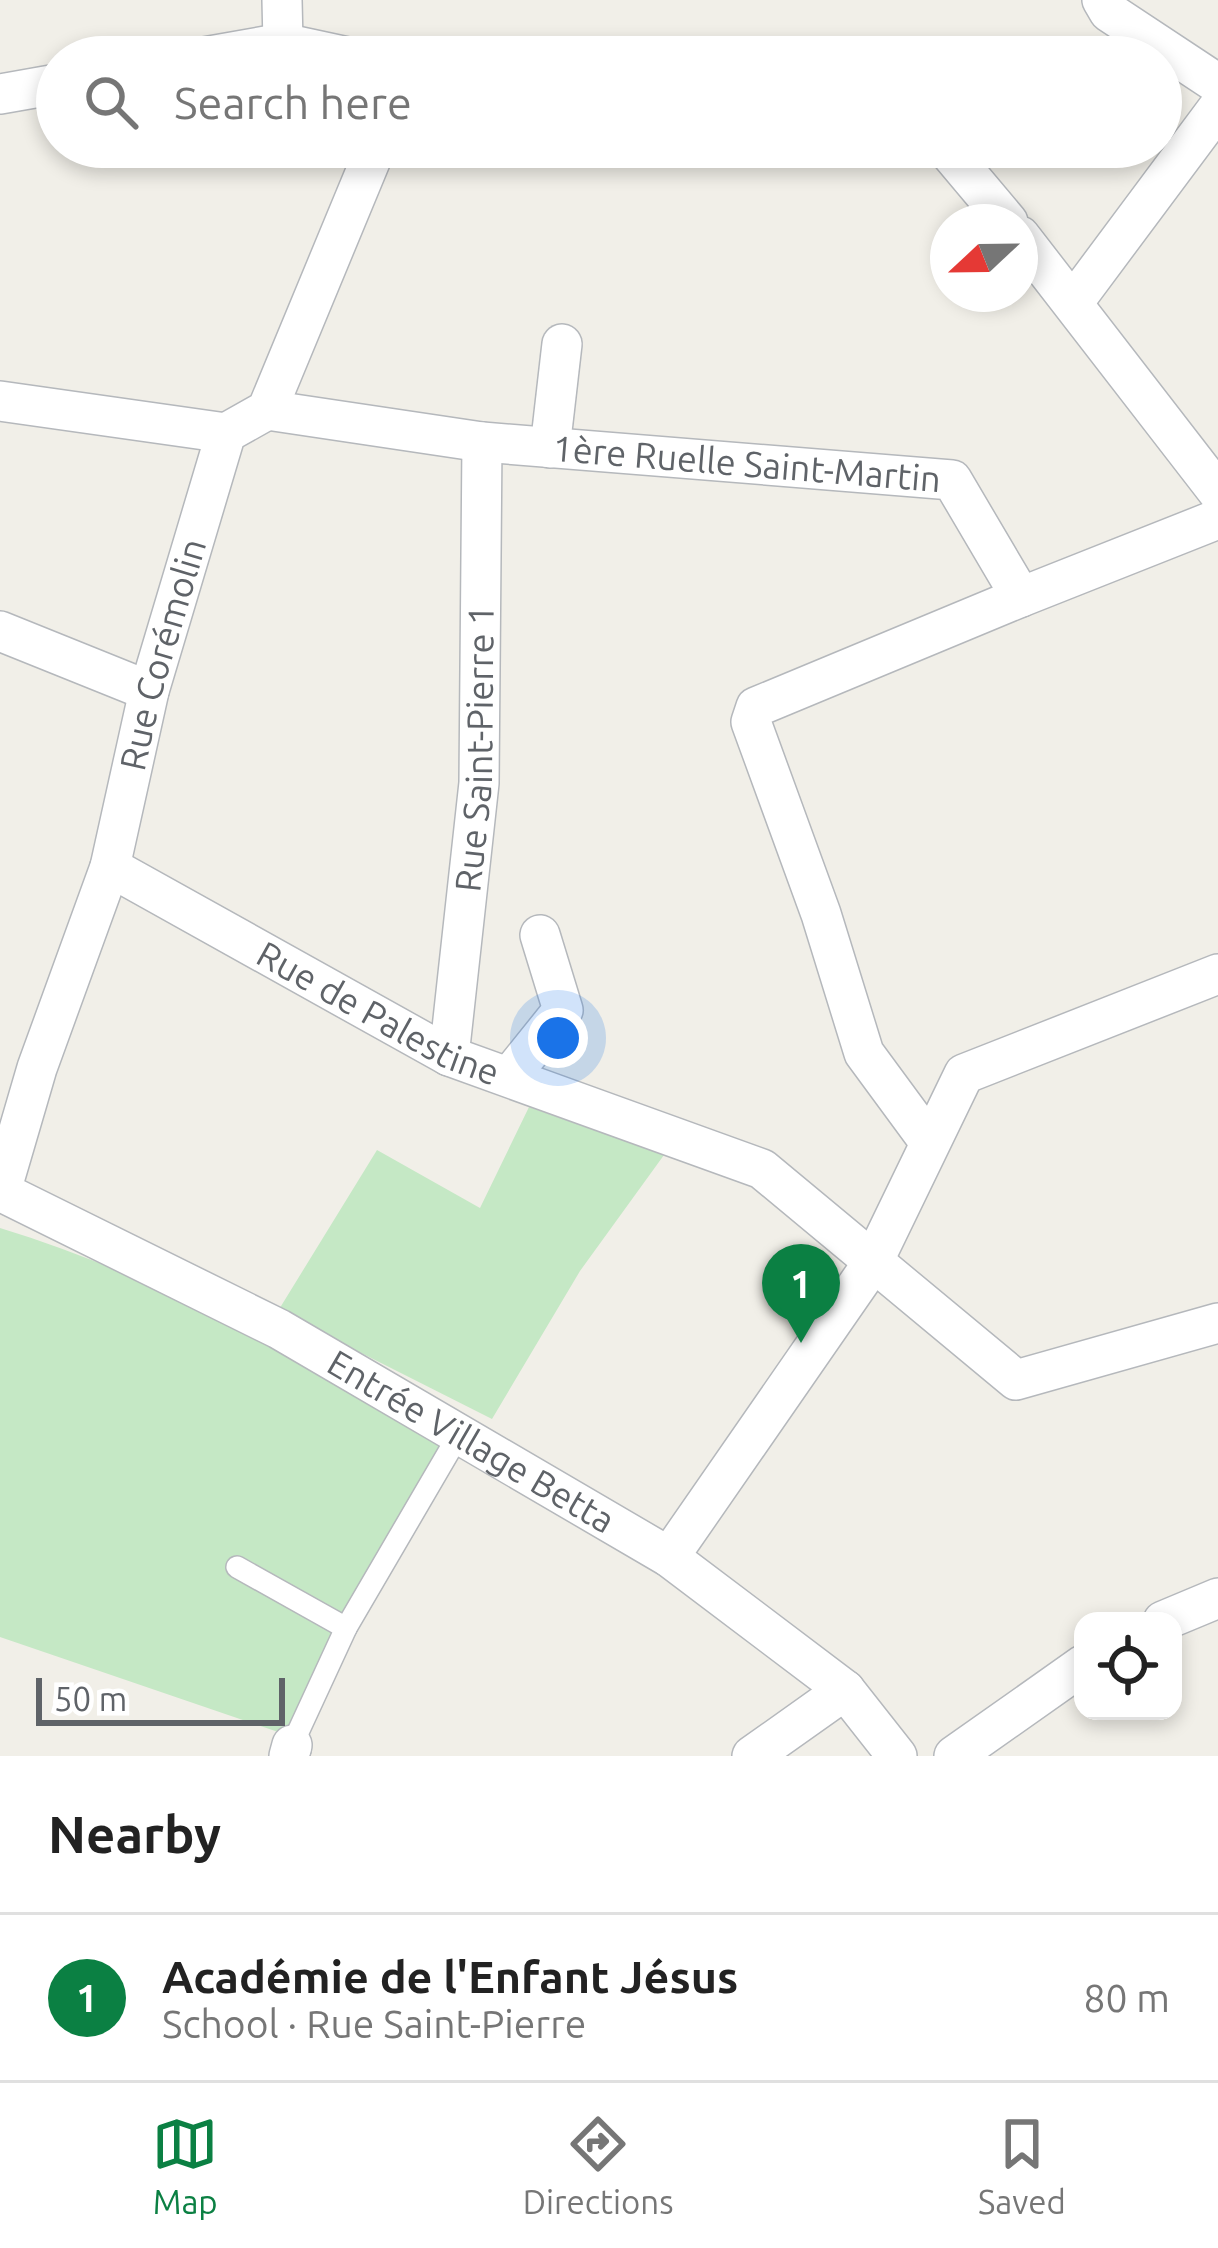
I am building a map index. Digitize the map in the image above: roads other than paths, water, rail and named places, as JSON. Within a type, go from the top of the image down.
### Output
[{"type":"street","points":[[282,0],[283,36]]},
{"type":"street","points":[[1102,0],[1109,12],[1145,36]]},
{"type":"street","points":[[1182,60],[1218,84]]},
{"type":"street","points":[[0,94],[36,88]]},
{"type":"street","points":[[1182,156],[1218,107]]},
{"type":"street","points":[[0,401],[226,434],[267,410],[367,168]]},
{"type":"street","points":[[963,168],[993,204]]},
{"type":"street","points":[[1075,300],[1173,168]]},
{"type":"street","points":[[1038,257],[1218,492]]},
{"type":"street","points":[[550,448],[562,344]]},
{"type":"street","name":"1ère Ruelle Saint-Martin","points":[[267,410],[482,442],[952,480],[1021,597]]},
{"type":"street","name":"Rue Corémolin","points":[[1,1191],[37,1067],[110,867],[149,691],[226,434]]},
{"type":"street","name":"Rue Saint-Pierre 1","points":[[449,1055],[478,783],[482,442]]},
{"type":"street","points":[[928,1141],[864,1053],[821,914],[751,722],[756,707],[1218,519]]},
{"type":"street","points":[[0,631],[149,691]]},
{"type":"street","name":"Rue de Palestine","points":[[110,867],[449,1055],[762,1169],[1016,1380],[1218,1323]]},
{"type":"street","points":[[510,1076],[562,1010],[541,935]]},
{"type":"street","points":[[669,1557],[872,1264],[964,1074],[1218,974]]},
{"type":"street","name":"Entrée Village Betta","points":[[1,1191],[279,1329],[669,1557],[845,1690],[897,1756]]},
{"type":"street","points":[[1182,1613],[1218,1598]]},
{"type":"street","points":[[954,1756],[1074,1670]]},
{"type":"street","points":[[752,1756],[845,1690]]},
{"type":"lane","points":[[297,1752],[346,1628],[460,1431]]},
{"type":"lane","points":[[237,1568],[346,1628]]},
{"type":"place","name":"Académie de l'Enfant Jésus","points":[[801,1343]]}]
